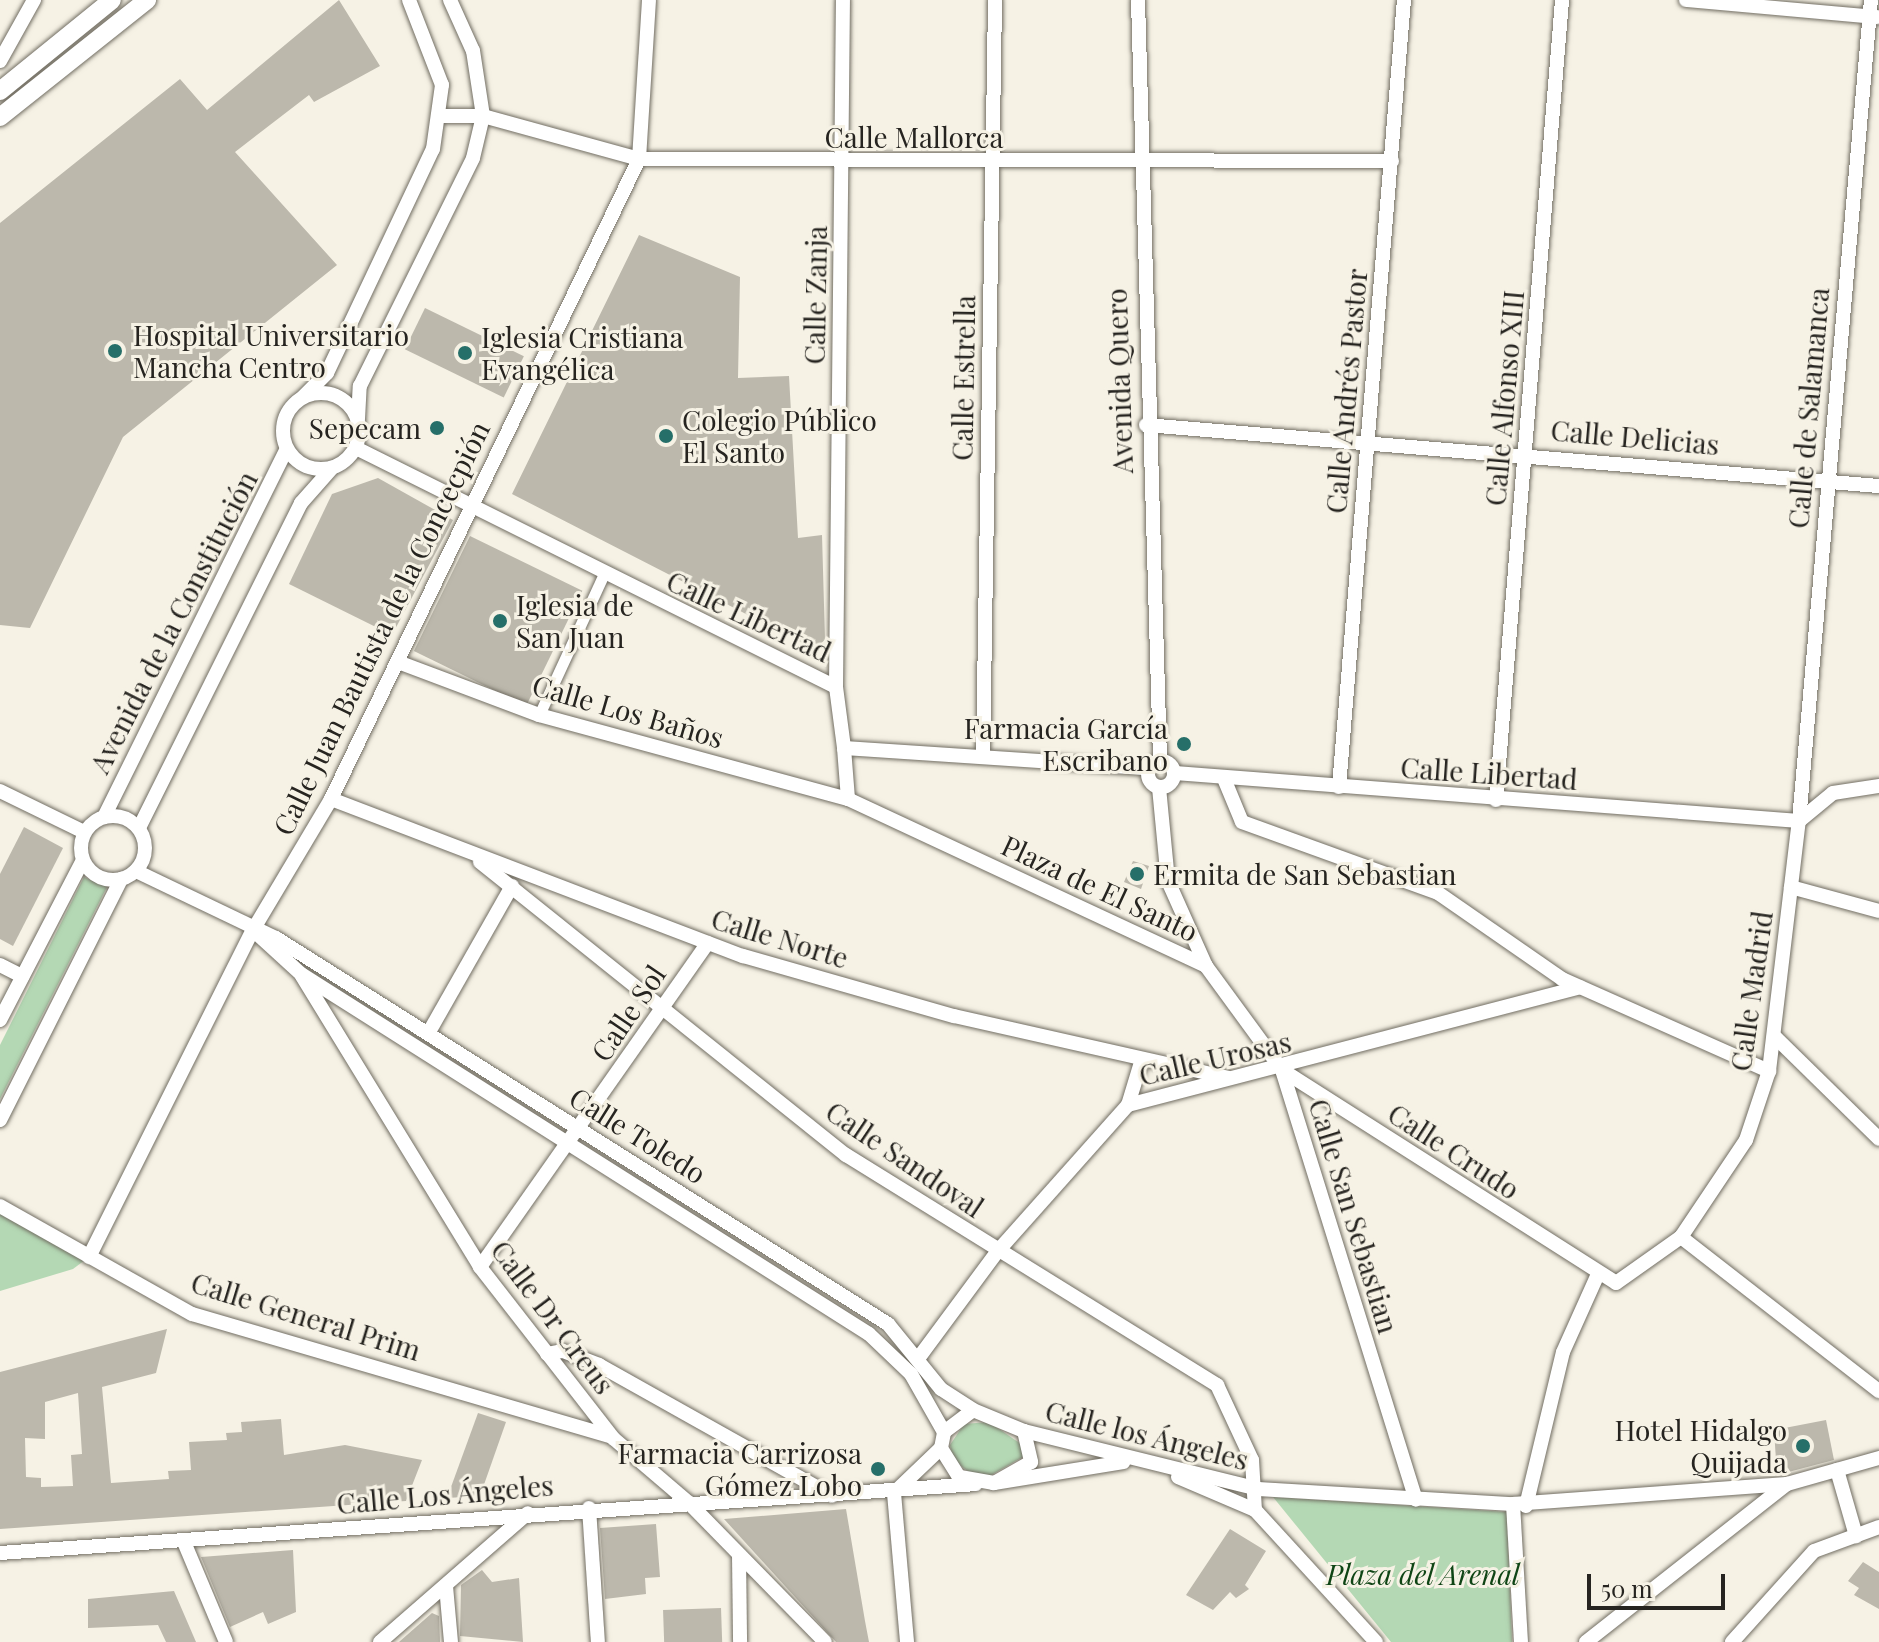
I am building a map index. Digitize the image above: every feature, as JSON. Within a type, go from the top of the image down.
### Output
[{"type":"street","points":[[0,61],[34,0]]},
{"type":"street","points":[[0,91],[112,0]]},
{"type":"street","points":[[0,117],[147,0]]},
{"type":"street","points":[[332,468],[302,464],[287,449],[286,414],[327,373],[410,210],[441,116],[433,50],[409,0]]},
{"type":"street","points":[[139,828],[301,503],[332,468],[356,448],[360,386],[473,158],[483,116],[473,51],[450,0]]},
{"type":"street","name":"Calle Juan Bautista de la Concecpión","points":[[89,1257],[253,930],[331,799],[639,159],[649,0]]},
{"type":"street","name":"Calle Zanja","points":[[836,687],[845,163],[843,0]]},
{"type":"street","name":"Calle Estrella","points":[[983,757],[995,0]]},
{"type":"street","name":"Avenida Quero","points":[[1138,0],[1139,164],[1154,764]]},
{"type":"street","name":"Calle Andrés Pastor","points":[[1339,787],[1404,0]]},
{"type":"street","name":"Calle Alfonso XIII","points":[[1496,800],[1562,0]]},
{"type":"street","points":[[1686,0],[1875,17]]},
{"type":"street","name":"Calle de Salamanca","points":[[1799,821],[1827,481],[1875,17],[1871,0]]},
{"type":"street","name":"Calle Mallorca","points":[[441,116],[483,116],[639,159],[1139,164],[1392,161]]},
{"type":"street","points":[[303,397],[335,395],[358,419]]},
{"type":"street","name":"Calle Delicias","points":[[1146,425],[1527,453],[1879,486]]},
{"type":"street","name":"Calle Libertad","points":[[356,448],[603,576],[836,687],[844,748]]},
{"type":"street","name":"Avenida de la Constitución","points":[[104,817],[287,449]]},
{"type":"street","points":[[539,715],[603,576]]},
{"type":"street","name":"Calle Los Baños","points":[[398,662],[539,715],[848,799]]},
{"type":"street","points":[[848,799],[844,748],[1154,764],[1175,773],[1159,787],[1154,764]]},
{"type":"street","name":"Calle Libertad","points":[[1175,773],[1225,781],[1799,821]]},
{"type":"street","points":[[1225,781],[1242,822],[1438,893],[1580,987],[1769,1071]]},
{"type":"street","points":[[1799,821],[1833,793],[1879,786]]},
{"type":"street","name":"Plaza de El Santo","points":[[1159,787],[1168,881],[1206,966]]},
{"type":"street","points":[[0,791],[84,832]]},
{"type":"street","name":"Calle Norte","points":[[331,799],[480,862],[708,943],[954,1016],[1229,1078]]},
{"type":"street","name":"Plaza de El Santo","points":[[848,799],[1206,966]]},
{"type":"street","points":[[0,1120],[121,879],[136,871],[146,848],[139,828],[123,817],[104,817],[84,832]]},
{"type":"street","name":"Calle Madrid","points":[[1598,1274],[1628,1281],[1681,1237],[1746,1140],[1769,1071],[1799,821]]},
{"type":"street","points":[[0,1020],[83,860],[84,832]]},
{"type":"street","points":[[83,860],[94,874],[121,879]]},
{"type":"street","name":"Calle Sandoval","points":[[480,862],[846,1155],[997,1252],[1217,1385],[1258,1489],[1255,1510]]},
{"type":"street","name":"Calle Toledo","points":[[136,871],[253,930],[429,1032],[888,1324],[920,1356],[941,1389],[973,1410]]},
{"type":"street","points":[[429,1032],[512,886]]},
{"type":"street","points":[[1791,887],[1879,911]]},
{"type":"street","name":"Calle Toledo","points":[[253,930],[301,974],[869,1334],[911,1374],[944,1432]]},
{"type":"street","name":"Calle Sol","points":[[480,1267],[581,1130],[660,1009],[708,943]]},
{"type":"street","points":[[0,965],[22,976]]},
{"type":"street","name":"Calle San Sebastian","points":[[1206,966],[1282,1070],[1416,1500]]},
{"type":"street","name":"Calle Dr Creus","points":[[301,974],[480,1267],[547,1354],[613,1438],[689,1503],[825,1642]]},
{"type":"street","name":"Calle Urosas","points":[[920,1356],[997,1252],[1128,1105],[1229,1078],[1282,1070],[1580,987]]},
{"type":"street","points":[[1774,1036],[1879,1139]]},
{"type":"street","points":[[1128,1105],[1142,1059]]},
{"type":"street","name":"Calle Crudo","points":[[1282,1070],[1598,1274]]},
{"type":"street","name":"Calle General Prim","points":[[0,1206],[192,1314],[613,1438]]},
{"type":"street","points":[[1681,1237],[1879,1391]]},
{"type":"street","points":[[1521,1642],[1520,1505],[1563,1352],[1598,1274]]},
{"type":"street","points":[[547,1354],[563,1351],[599,1365],[832,1496]]},
{"type":"street","points":[[907,1642],[894,1493],[919,1476],[941,1448],[944,1432],[973,1410],[1024,1431],[1032,1442],[1031,1462],[994,1483],[976,1484],[954,1472],[941,1448]]},
{"type":"street","name":"Calle los Ángeles","points":[[1024,1431],[1258,1489]]},
{"type":"street","points":[[1258,1489],[1520,1505],[1787,1484],[1879,1458]]},
{"type":"street","name":"Calle Los Ángeles","points":[[994,1483],[1123,1462],[1255,1510]]},
{"type":"street","points":[[1837,1470],[1856,1536]]},
{"type":"street","name":"Calle Los Ángeles","points":[[0,1553],[184,1542],[589,1508],[894,1493],[976,1484]]},
{"type":"street","points":[[1586,1642],[1787,1484]]},
{"type":"street","points":[[589,1508],[598,1642]]},
{"type":"street","points":[[1255,1510],[1376,1642]]},
{"type":"street","points":[[380,1642],[528,1513]]},
{"type":"street","points":[[1732,1642],[1814,1551],[1879,1527]]},
{"type":"street","points":[[184,1542],[226,1642]]},
{"type":"street","points":[[739,1555],[740,1642]]},
{"type":"street","points":[[446,1586],[451,1642]]},
{"type":"green space","points":[[84,877],[107,887],[0,1099],[0,1045]]},
{"type":"green space","points":[[0,1206],[89,1257],[73,1269],[0,1291]]},
{"type":"green space","points":[[989,1422],[1024,1446],[1023,1457],[988,1477],[973,1475],[953,1460],[950,1445],[964,1424]]},
{"type":"green space","name":"Plaza del Arenal","points":[[1273,1497],[1507,1512],[1512,1642],[1391,1642]]},
{"type":"building","name":"Hospital Universitario Mancha Centro","points":[[339,0],[380,66],[314,102],[309,95],[235,152],[337,265],[123,437],[30,628],[0,625],[0,223],[180,79],[207,110]]},
{"type":"building","name":"Colegio Público El Santo","points":[[639,235],[740,277],[738,378],[789,376],[798,538],[822,535],[825,640],[814,649],[512,494]]},
{"type":"building","name":"Iglesia Cristiana Evangélica","points":[[425,308],[524,356],[504,398],[405,349]]},
{"type":"building","points":[[378,478],[453,520],[392,635],[289,584],[332,494]]},
{"type":"building","name":"Iglesia de San Juan","points":[[470,536],[582,591],[526,706],[414,651]]},
{"type":"building","points":[[24,827],[63,848],[13,946],[0,939],[0,874]]},
{"type":"building","name":"Ermita de San Sebastian","points":[[1133,861],[1149,866],[1141,889],[1124,882]]},
{"type":"building","points":[[167,1329],[156,1373],[102,1387],[111,1483],[169,1479],[168,1471],[191,1470],[189,1442],[227,1440],[226,1433],[242,1432],[241,1422],[281,1419],[284,1455],[345,1445],[422,1460],[406,1501],[0,1529],[0,1372]],"holes":[[[78,1393],[82,1454],[71,1455],[73,1486],[41,1487],[41,1478],[26,1477],[25,1438],[45,1439],[45,1402]]]},
{"type":"building","points":[[478,1413],[506,1422],[480,1496],[447,1498]]},
{"type":"building","name":"Hotel Hidalgo Quijada","points":[[1826,1420],[1834,1460],[1777,1475],[1774,1430]]},
{"type":"building","points":[[846,1509],[869,1642],[836,1642],[724,1519]]},
{"type":"building","points":[[656,1524],[660,1577],[645,1578],[646,1594],[605,1599],[600,1528]]},
{"type":"building","points":[[1230,1529],[1266,1551],[1245,1585],[1249,1589],[1236,1598],[1230,1592],[1213,1610],[1186,1595]]},
{"type":"building","points":[[293,1550],[296,1612],[268,1624],[263,1612],[230,1627],[201,1557]]},
{"type":"building","points":[[1863,1562],[1879,1572],[1879,1609],[1854,1595],[1859,1588],[1848,1581]]},
{"type":"building","points":[[482,1570],[492,1582],[519,1578],[523,1642],[460,1636],[461,1585]]},
{"type":"building","points":[[174,1591],[196,1642],[166,1642],[158,1625],[88,1628],[88,1599]]},
{"type":"building","points":[[721,1608],[722,1642],[664,1642],[663,1610]]},
{"type":"building","points":[[432,1613],[439,1616],[440,1642],[399,1642]]},
{"type":"place","name":"Hospital Universitario Mancha Centro","points":[[115,351]]},
{"type":"place","name":"Iglesia Cristiana Evangélica","points":[[465,353]]},
{"type":"place","name":"Sepecam","points":[[437,428]]},
{"type":"place","name":"Colegio Público El Santo","points":[[666,436]]},
{"type":"place","name":"Iglesia de San Juan","points":[[500,621]]},
{"type":"place","name":"Farmacia García Escribano","points":[[1184,744]]},
{"type":"place","name":"Ermita de San Sebastian","points":[[1137,874]]},
{"type":"place","name":"Hotel Hidalgo Quijada","points":[[1803,1446]]},
{"type":"place","name":"Farmacia Carrizosa Gómez Lobo","points":[[878,1469]]}]
